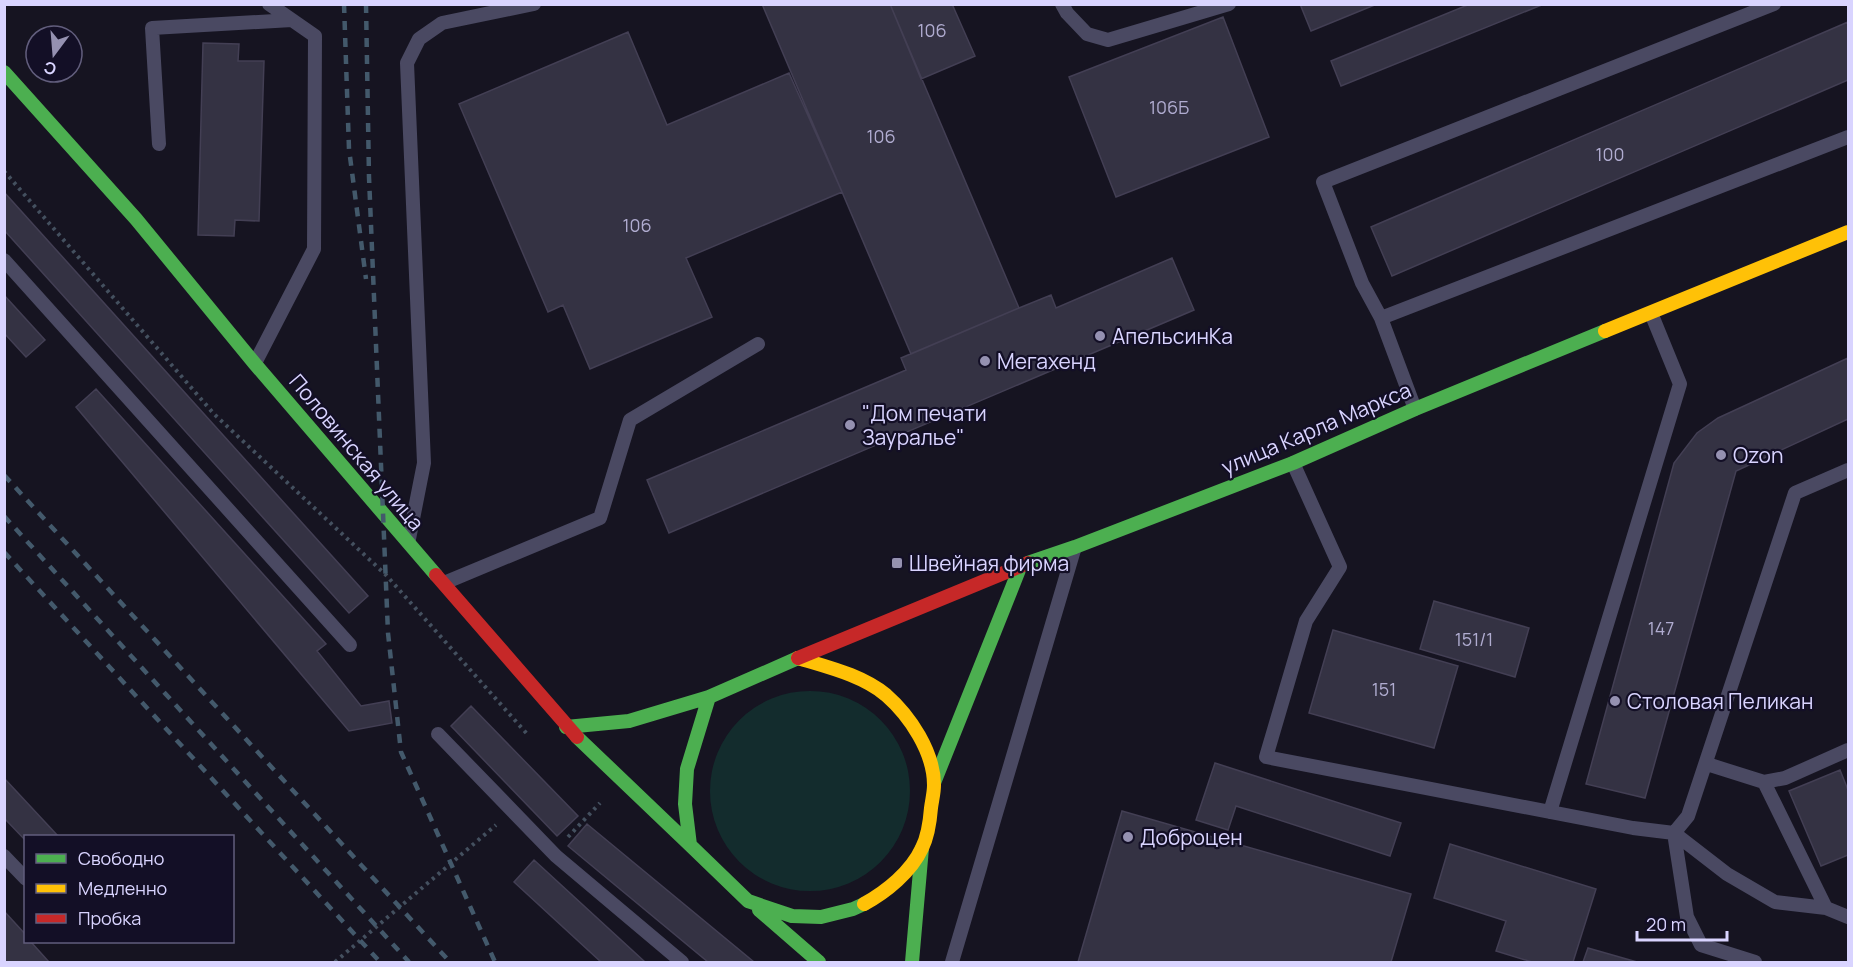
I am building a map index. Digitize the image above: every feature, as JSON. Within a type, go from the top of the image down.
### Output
[{"type":"main road","name":"Половинская улица","points":[[4,72],[136,219],[255,364],[566,727],[748,901]]},
{"type":"main road","name":"улица Карла Маркса","points":[[566,727],[629,721],[709,697],[1021,565],[1075,547],[1293,463],[1415,410],[1848,232]]},
{"type":"main road","points":[[912,963],[922,848],[930,821],[934,783],[1021,565]]},
{"type":"main road","points":[[798,658],[851,675],[885,694],[912,722],[927,751],[934,783]]},
{"type":"main road","points":[[690,845],[685,804],[687,769],[709,697]]},
{"type":"main road","points":[[748,901],[792,916],[821,917],[854,909],[880,895],[907,870],[922,848]]},
{"type":"main road","points":[[748,901],[819,963]]},
{"type":"lane","points":[[255,364],[314,249],[315,36],[269,4]]},
{"type":"lane","points":[[408,544],[424,463],[407,63],[419,39],[442,23],[534,4]]},
{"type":"lane","points":[[1062,4],[1067,13],[1087,34],[1108,40],[1229,4]]},
{"type":"lane","points":[[1415,410],[1382,318],[1362,283],[1323,182],[1774,4]]},
{"type":"lane","points":[[159,144],[152,28],[292,20]]},
{"type":"lane","points":[[1382,318],[1848,137]]},
{"type":"lane","points":[[4,260],[350,645]]},
{"type":"lane","points":[[1550,812],[1680,384],[1651,313]]},
{"type":"lane","points":[[442,584],[600,518],[630,420],[758,344]]},
{"type":"lane","points":[[1293,463],[1340,567],[1306,621],[1266,757],[1633,828],[1674,833],[1727,874],[1775,902],[1826,909],[1848,917]]},
{"type":"lane","points":[[1755,963],[1701,945],[1688,917],[1674,833],[1688,816],[1707,764],[1795,494],[1848,470]]},
{"type":"lane","points":[[952,963],[1075,547]]},
{"type":"lane","points":[[438,734],[552,852],[682,963]]},
{"type":"lane","points":[[1707,764],[1764,782],[1785,778],[1848,750]]},
{"type":"lane","points":[[1764,782],[1826,909]]},
{"type":"lane","points":[[4,856],[24,877]]},
{"type":"path","points":[[4,171],[214,414],[386,576],[518,726],[535,741]]},
{"type":"path","points":[[592,795],[609,811]]},
{"type":"path","points":[[552,852],[600,803]]},
{"type":"path","points":[[335,963],[513,811]]},
{"type":"green space","points":[[810,691],[839,695],[866,708],[881,720],[893,735],[906,762],[910,791],[906,820],[893,847],[881,862],[866,874],[839,887],[810,891],[781,887],[754,874],[739,862],[727,847],[714,820],[710,791],[714,762],[727,735],[739,720],[754,708],[781,695]]},
{"type":"building","points":[[762,4],[890,4],[1019,308],[911,354]]},
{"type":"building","points":[[890,4],[952,4],[975,56],[921,79]]},
{"type":"building","points":[[1300,4],[1377,4],[1311,31]]},
{"type":"building","points":[[1470,4],[1544,4],[1341,86],[1331,61]]},
{"type":"building","points":[[1223,17],[1269,137],[1116,197],[1069,77]]},
{"type":"building","points":[[1848,22],[1848,80],[1392,276],[1371,227]]},
{"type":"building","points":[[628,32],[667,125],[789,73],[842,192],[686,258],[712,317],[590,369],[563,305],[548,312],[459,104]]},
{"type":"building","points":[[203,43],[239,44],[238,61],[264,61],[259,221],[235,220],[234,236],[198,235]]},
{"type":"building","points":[[4,192],[368,596],[349,613],[4,230]]},
{"type":"building","name":"\"Дом печати Зауралье\"","points":[[1172,258],[1194,310],[669,533],[647,480],[906,370],[901,358],[1019,308],[1051,295],[1056,308]]},
{"type":"building","points":[[4,295],[45,340],[26,357],[4,333]]},
{"type":"building","points":[[1848,358],[1848,419],[1736,471],[1645,798],[1586,784],[1674,463],[1697,433],[1718,418]]},
{"type":"building","points":[[96,389],[326,644],[317,651],[361,706],[389,701],[392,723],[349,731],[76,407]]},
{"type":"building","points":[[1434,601],[1529,628],[1515,677],[1420,649]]},
{"type":"building","points":[[1333,630],[1458,666],[1434,748],[1309,713]]},
{"type":"building","points":[[471,706],[578,816],[557,836],[451,726]]},
{"type":"building","points":[[1215,763],[1401,823],[1390,856],[1236,806],[1228,830],[1196,820]]},
{"type":"building","points":[[1840,770],[1848,790],[1848,855],[1821,866],[1789,791]]},
{"type":"building","points":[[4,778],[57,835],[24,835],[24,839],[4,818]]},
{"type":"building","points":[[1122,811],[1411,894],[1391,962],[1078,962]]},
{"type":"building","points":[[587,824],[754,962],[708,962],[568,846]]},
{"type":"building","points":[[1450,844],[1596,889],[1573,962],[1532,962],[1496,951],[1506,921],[1434,898]]},
{"type":"building","points":[[534,860],[645,962],[601,962],[514,882]]},
{"type":"building","points":[[4,911],[24,933],[24,943],[32,943],[49,962],[4,962]]},
{"type":"building","points":[[1588,948],[1637,962],[1583,962]]},
{"type":"railway","points":[[344,4],[349,149],[366,279]]},
{"type":"railway","points":[[366,4],[369,177],[388,633],[401,752],[495,962]]},
{"type":"railway","points":[[4,475],[450,962]]},
{"type":"railway","points":[[4,516],[409,962]]},
{"type":"railway","points":[[4,552],[380,962]]},
{"type":"traffic: fast","points":[[4,72],[136,219],[255,364],[436,575]]},
{"type":"traffic: fast","points":[[1028,563],[1293,463],[1415,409],[1605,331]]},
{"type":"traffic: fast","points":[[934,783],[1021,565]]},
{"type":"traffic: fast","points":[[798,658],[709,697],[687,769],[685,804],[690,845],[748,901],[792,916],[821,917],[864,904]]},
{"type":"traffic: fast","points":[[566,727],[629,721],[709,697]]},
{"type":"traffic: fast","points":[[577,737],[690,845]]},
{"type":"traffic: fast","points":[[912,962],[922,848]]},
{"type":"traffic: fast","points":[[759,910],[819,962]]},
{"type":"traffic: slow","points":[[1605,331],[1848,232]]},
{"type":"traffic: slow","points":[[798,658],[832,668],[877,688],[904,713],[919,736],[930,760],[934,791],[926,839],[922,848],[897,880],[881,894],[864,904]]},
{"type":"traffic: jam","points":[[798,658],[1028,563]]},
{"type":"traffic: jam","points":[[436,575],[577,737]]},
{"type":"place","name":"АпельсинКа","points":[[1100,336]]},
{"type":"place","name":"Мегахенд","points":[[985,361]]},
{"type":"place","name":"\"Дом печати Зауралье\"","points":[[850,425]]},
{"type":"place","name":"Ozon","points":[[1721,455]]},
{"type":"place","name":"Швейная фирма","points":[[897,563]]},
{"type":"place","name":"Столовая Пеликан","points":[[1615,701]]},
{"type":"place","name":"Доброцен","points":[[1128,837]]}]
